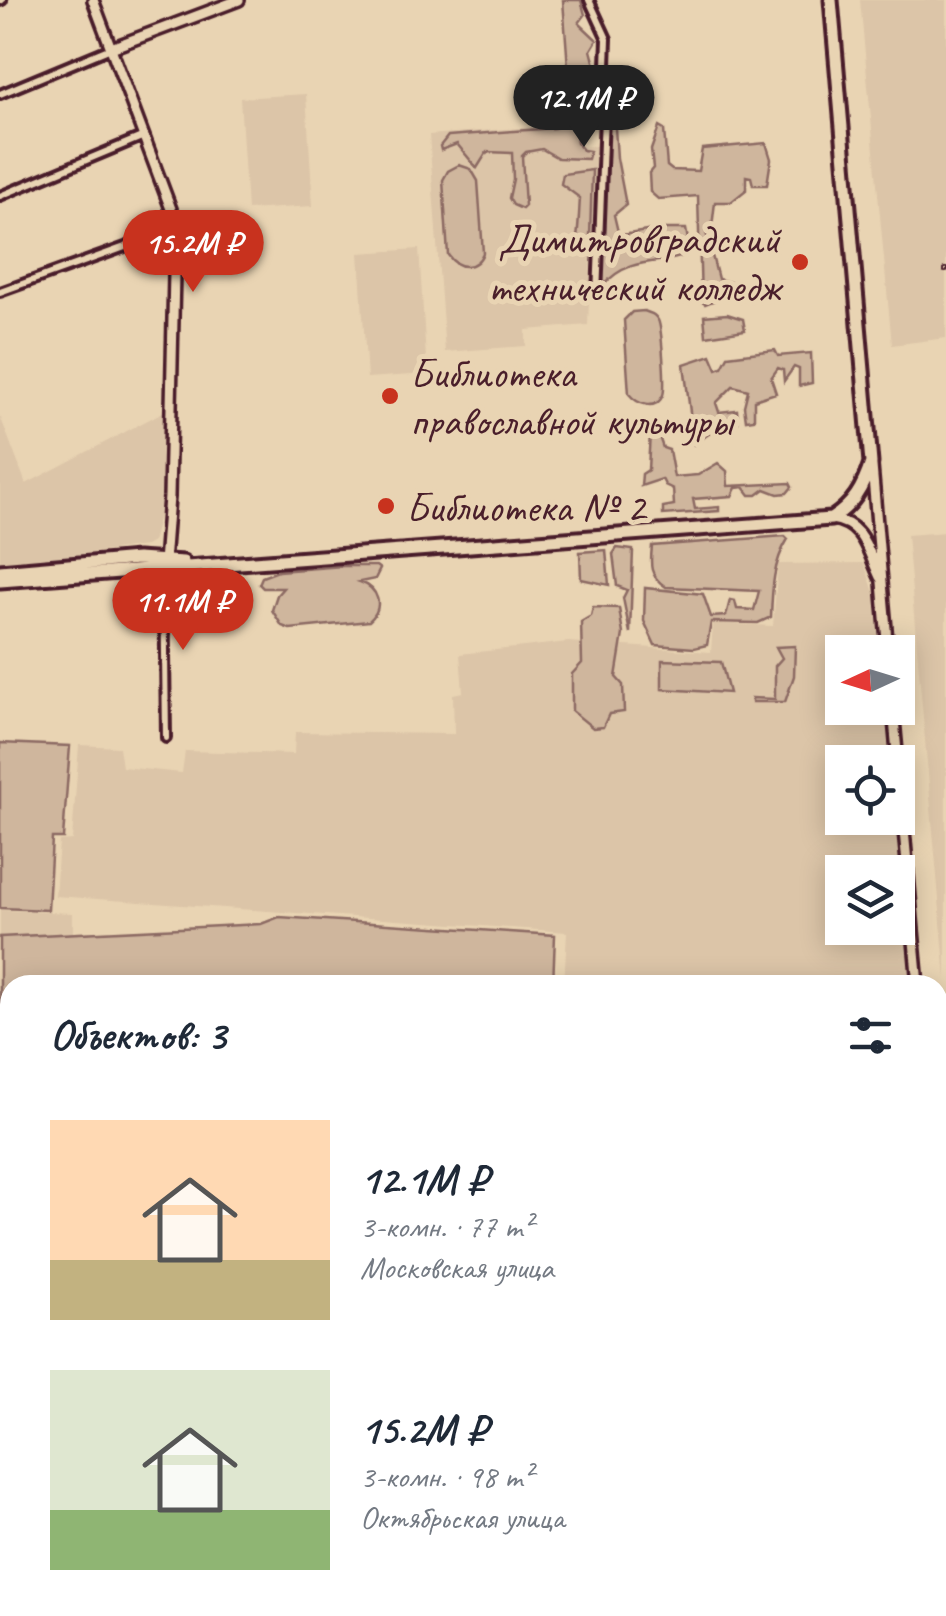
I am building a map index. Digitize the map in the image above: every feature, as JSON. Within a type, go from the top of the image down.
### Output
[{"type":"highway","points":[[0,570],[137,559],[198,564],[831,519],[860,493],[872,464],[831,0]]},
{"type":"highway","points":[[0,581],[164,563]]},
{"type":"main road","points":[[93,0],[175,229],[164,563]]},
{"type":"main road","points":[[111,48],[239,0]]},
{"type":"main road","points":[[872,464],[887,635]]},
{"type":"main road","points":[[831,519],[847,521],[855,527],[882,582]]},
{"type":"main road","points":[[895,725],[917,975]]},
{"type":"street","points":[[589,0],[606,39],[597,296]]},
{"type":"street","points":[[0,94],[111,48]]},
{"type":"street","points":[[0,196],[144,136]]},
{"type":"street","points":[[0,292],[175,229]]},
{"type":"street","points":[[164,563],[166,738]]},
{"type":"shaded area","points":[[563,0],[581,0],[585,15],[579,23],[597,40],[591,50],[601,88],[599,95],[578,102],[569,81]]},
{"type":"shaded area","points":[[860,0],[946,0],[946,338],[892,345]]},
{"type":"shaded area","points":[[609,74],[626,205],[614,215],[618,232],[622,235],[686,229],[690,251],[674,259],[626,268],[600,286],[600,278]]},
{"type":"shaded area","points":[[306,94],[313,206],[247,210],[240,98]]},
{"type":"shaded area","points":[[569,122],[575,124],[577,143],[590,151],[588,159],[558,158],[542,149],[526,152],[522,156],[522,209],[509,198],[512,153],[487,152],[477,168],[457,144],[441,150],[440,146],[448,136],[554,128]]},
{"type":"shaded area","points":[[570,124],[572,147],[596,146],[588,325],[526,330],[526,346],[445,352],[429,135]]},
{"type":"shaded area","points":[[659,127],[664,130],[667,166],[672,170],[698,171],[702,149],[766,143],[771,159],[767,185],[753,185],[751,177],[746,176],[746,190],[731,202],[715,202],[712,227],[706,232],[718,279],[736,284],[739,296],[705,304],[701,301],[698,196],[658,199],[650,192],[651,150]]},
{"type":"shaded area","points":[[459,165],[471,169],[478,181],[483,253],[476,263],[467,266],[448,255],[443,180],[448,171]]},
{"type":"shaded area","points":[[592,170],[590,237],[585,245],[577,238],[580,198],[561,184],[563,174]]},
{"type":"shaded area","points":[[419,249],[427,374],[367,378],[359,253]]},
{"type":"shaded area","points":[[644,311],[658,320],[663,358],[663,395],[651,405],[629,394],[624,320],[632,312]]},
{"type":"shaded area","points":[[727,314],[743,319],[745,330],[706,336],[704,316]]},
{"type":"shaded area","points":[[775,350],[778,356],[811,353],[812,383],[799,386],[799,369],[794,367],[784,381],[783,370],[778,368],[771,378],[776,393],[754,400],[754,419],[746,420],[748,390],[733,386],[716,403],[719,412],[737,410],[738,422],[725,423],[694,444],[684,364],[711,355],[717,369],[728,356]]},
{"type":"shaded area","points":[[163,412],[161,508],[152,542],[0,566],[0,416],[26,484]]},
{"type":"shaded area","points":[[657,431],[663,448],[669,450],[674,477],[698,475],[718,463],[727,471],[728,486],[790,483],[792,487],[787,493],[765,489],[757,495],[750,495],[744,487],[736,488],[732,496],[693,499],[695,509],[719,507],[719,511],[663,515],[663,507],[674,505],[673,489],[662,479],[641,486],[642,474],[648,470],[650,432]]},
{"type":"shaded area","points":[[946,532],[946,975],[946,975],[907,535]]},
{"type":"shaded area","points":[[785,536],[788,539],[774,576],[771,617],[758,623],[711,622],[707,645],[655,645],[644,621],[645,588],[703,594],[711,617],[726,616],[730,600],[735,601],[737,609],[754,610],[759,591],[666,587],[652,570],[652,546]]},
{"type":"shaded area","points":[[617,548],[633,550],[630,633],[623,598],[627,590],[617,586],[613,554]]},
{"type":"shaded area","points":[[606,550],[609,585],[581,579],[580,552]]},
{"type":"shaded area","points":[[864,563],[879,607],[881,635],[825,635],[825,725],[890,725],[891,745],[825,745],[825,835],[900,835],[902,855],[825,855],[825,945],[910,945],[912,975],[565,975],[567,932],[55,896],[59,841],[72,840],[79,745],[119,747],[122,767],[182,773],[185,751],[294,754],[295,732],[454,734],[453,694],[463,692],[460,654],[568,642],[711,652],[713,623],[773,626],[778,564]]},
{"type":"shaded area","points":[[343,566],[380,569],[375,579],[360,582],[377,598],[377,610],[369,621],[290,629],[282,626],[272,610],[283,588],[263,588],[259,584],[262,577],[278,571]]},
{"type":"shaded area","points":[[593,607],[619,608],[623,634],[616,677],[623,685],[624,712],[609,714],[603,727],[593,728],[572,711],[572,674],[582,663],[581,622],[591,616]]},
{"type":"shaded area","points":[[795,646],[794,676],[785,702],[752,702],[752,698],[775,699],[775,666],[782,658],[776,647]]},
{"type":"shaded area","points":[[662,660],[721,662],[729,693],[662,689]]},
{"type":"shaded area","points":[[0,743],[70,746],[63,838],[52,838],[48,910],[0,908]]},
{"type":"shaded area","points":[[0,910],[73,913],[73,933],[0,936]]},
{"type":"shaded area","points":[[279,917],[555,935],[553,975],[0,975],[0,937],[261,924]]},
{"type":"place","name":"Димитровградский технический колледж","points":[[800,262]]},
{"type":"place","name":"Библиотека православной культуры","points":[[390,396]]},
{"type":"place","name":"Библиотека № 2","points":[[386,506]]}]
